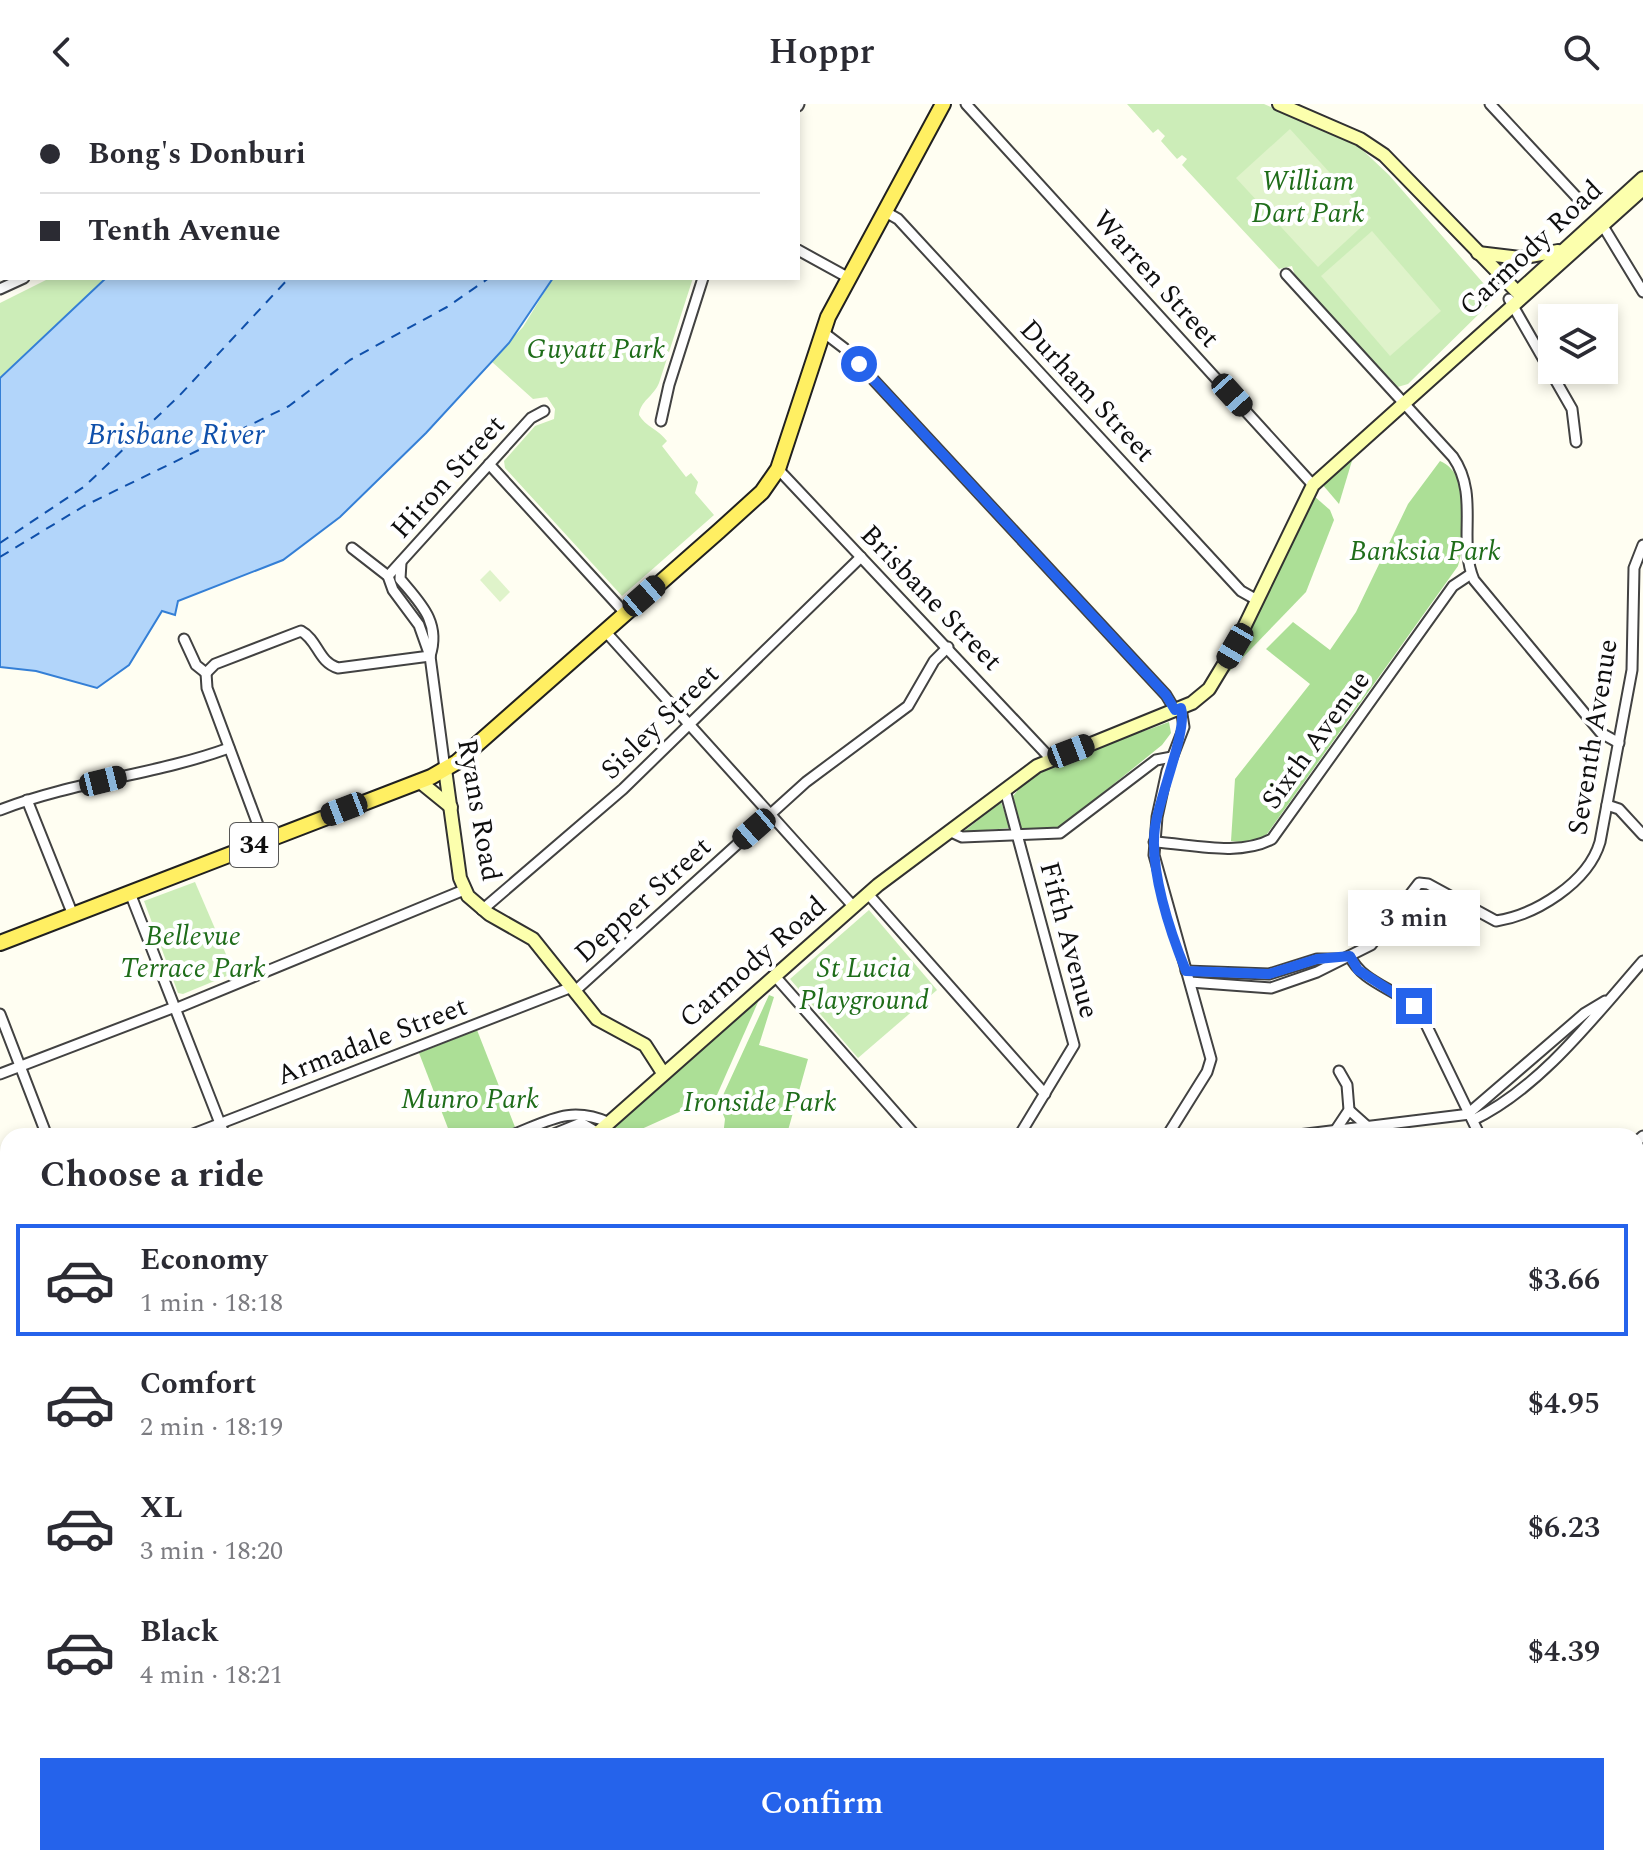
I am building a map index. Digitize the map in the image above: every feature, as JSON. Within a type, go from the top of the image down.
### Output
[{"type":"main road","name":"34","points":[[0,943],[445,769],[482,742],[754,500],[778,469],[823,332],[943,104]]},
{"type":"street","name":"Warren Street","points":[[966,104],[1313,485]]},
{"type":"street","points":[[1279,104],[1360,139],[1384,155],[1478,253],[1515,299],[1572,409],[1576,442]]},
{"type":"street","points":[[1490,104],[1584,205]]},
{"type":"street","name":"Carmody Road","points":[[1515,299],[1564,249],[1643,178]]},
{"type":"street","name":"Carmody Road","points":[[604,1128],[853,906],[1005,790],[1051,759],[1199,699],[1209,689],[1257,600],[1313,485],[1455,356],[1467,339],[1643,189]]},
{"type":"street","name":"Durham Street","points":[[884,211],[898,219],[1241,591],[1257,600]]},
{"type":"street","points":[[1603,226],[1643,292]]},
{"type":"street","points":[[1478,253],[1520,258],[1564,249]]},
{"type":"street","points":[[800,251],[849,278]]},
{"type":"street","points":[[1286,274],[1453,457],[1465,477],[1471,574],[1485,596],[1601,733],[1619,743]]},
{"type":"street","points":[[0,289],[20,280]]},
{"type":"street","points":[[661,421],[669,385],[702,280]]},
{"type":"street","points":[[823,332],[852,356],[1178,709],[1184,727],[1172,757],[1154,842],[1156,867],[1211,1061],[1172,1128]]},
{"type":"street","name":"Hiron Street","points":[[388,576],[533,417],[544,411]]},
{"type":"street","points":[[489,464],[625,613]]},
{"type":"street","name":"Brisbane Street","points":[[778,469],[1051,759]]},
{"type":"street","name":"Seventh Avenue","points":[[1190,982],[1276,987],[1345,958],[1371,945],[1419,883],[1428,884],[1494,921],[1548,904],[1597,852],[1638,651],[1634,563],[1643,545]]},
{"type":"street","name":"Ryans Road","points":[[352,548],[388,576],[393,590],[419,624],[430,656],[464,890],[482,910],[533,939],[601,1023],[645,1045],[663,1073]]},
{"type":"street","name":"Sisley Street","points":[[482,910],[623,789],[861,557]]},
{"type":"street","name":"Ryans Road","points":[[401,562],[400,579],[430,616],[433,643],[430,656]]},
{"type":"street","name":"Sixth Avenue","points":[[1154,842],[1243,847],[1258,846],[1272,839],[1453,586],[1471,574]]},
{"type":"street","points":[[206,673],[215,664],[301,631],[310,637],[326,663],[338,668],[430,656]]},
{"type":"street","points":[[605,631],[853,906]]},
{"type":"street","points":[[184,639],[196,665],[206,673],[207,688],[264,841]]},
{"type":"street","name":"Depper Street","points":[[574,989],[806,782],[908,706],[934,661],[948,647]]},
{"type":"street","points":[[0,810],[27,800],[229,748]]},
{"type":"street","points":[[949,831],[962,837],[1060,833],[1156,760],[1172,757]]},
{"type":"street","points":[[419,781],[451,807]]},
{"type":"street","name":"Fifth Avenue","points":[[1005,790],[1074,1045],[1024,1128]]},
{"type":"street","points":[[27,800],[73,915]]},
{"type":"street","points":[[1607,805],[1619,809],[1643,835]]},
{"type":"street","points":[[0,1074],[175,1008],[464,890]]},
{"type":"street","points":[[130,893],[222,1128]]},
{"type":"street","points":[[868,894],[1045,1094]]},
{"type":"street","points":[[1186,971],[1269,974],[1317,959],[1345,958],[1420,1012],[1476,1128]]},
{"type":"street","points":[[1360,1128],[1471,1116],[1585,1013],[1606,1001],[1643,961]]},
{"type":"street","points":[[774,975],[909,1128]]},
{"type":"street","name":"Armadale Street","points":[[209,1128],[574,989]]},
{"type":"street","points":[[0,1014],[44,1128]]},
{"type":"street","points":[[1337,1128],[1349,1110],[1347,1085],[1339,1071]]},
{"type":"street","points":[[1349,1110],[1368,1127]]},
{"type":"street","points":[[532,1128],[573,1113],[595,1116],[610,1123]]},
{"type":"green space","name":"William Dart Park","points":[[1127,104],[1264,104],[1354,142],[1389,175],[1491,292],[1492,301],[1408,384],[1394,388],[1296,279],[1292,266],[1279,269],[1182,165],[1187,159],[1182,155],[1177,159],[1161,141],[1165,136],[1158,129],[1153,133]]},
{"type":"green space","points":[[1290,129],[1371,218],[1318,267],[1236,178]]},
{"type":"green space","points":[[1372,231],[1441,311],[1390,356],[1321,276]]},
{"type":"green space","points":[[46,280],[104,280],[0,378],[0,303]]},
{"type":"green space","name":"Guyatt Park","points":[[552,280],[692,280],[659,383],[639,415],[667,441],[662,446],[686,477],[691,473],[698,482],[695,493],[714,515],[622,596],[505,468],[504,461],[535,426],[554,419],[555,409],[547,397],[533,399],[491,361],[523,327]]},
{"type":"green space","points":[[1354,454],[1339,504],[1322,484]]},
{"type":"green space","name":"Banksia Park","points":[[1440,461],[1451,468],[1463,492],[1464,539],[1458,566],[1267,834],[1252,843],[1231,841],[1235,779],[1310,684],[1266,649],[1293,622],[1330,650],[1356,612],[1408,504]]},
{"type":"green space","points":[[1314,496],[1330,510],[1334,520],[1306,592],[1223,678]]},
{"type":"green space","points":[[490,570],[510,592],[500,602],[480,580]]},
{"type":"green space","points":[[1169,722],[1171,733],[1162,745],[1058,829],[1021,828],[1013,796],[1026,783],[1063,761]]},
{"type":"green space","points":[[1001,802],[1010,828],[963,832]]},
{"type":"green space","name":"Bellevue Terrace Park","points":[[195,882],[234,973],[183,994],[178,993],[144,901]]},
{"type":"green space","name":"St Lucia Playground","points":[[869,910],[937,990],[858,1058],[790,979]]},
{"type":"green space","points":[[762,993],[717,1095],[644,1128],[609,1128]]},
{"type":"green space","name":"Ironside Park","points":[[769,995],[774,997],[759,1045],[808,1059],[789,1128],[724,1128],[725,1119],[719,1104]]},
{"type":"green space","name":"Munro Park","points":[[477,1030],[515,1127],[448,1128],[419,1053]]},
{"type":"water","name":"Brisbane River","points":[[104,280],[552,280],[509,343],[426,433],[340,517],[283,560],[178,601],[175,615],[162,611],[129,665],[97,688],[36,671],[0,667],[0,378]]},
{"type":"ferry route","points":[[0,543],[85,486],[180,395],[287,280]]},
{"type":"ferry route","points":[[0,557],[84,506],[289,406],[350,360],[447,307],[486,280]]},
{"type":"route","points":[[859,364],[1166,695],[1175,710],[1181,708],[1184,727],[1167,771],[1157,817],[1154,855],[1186,971],[1269,974],[1317,959],[1350,956],[1358,970],[1414,1006]]}]
